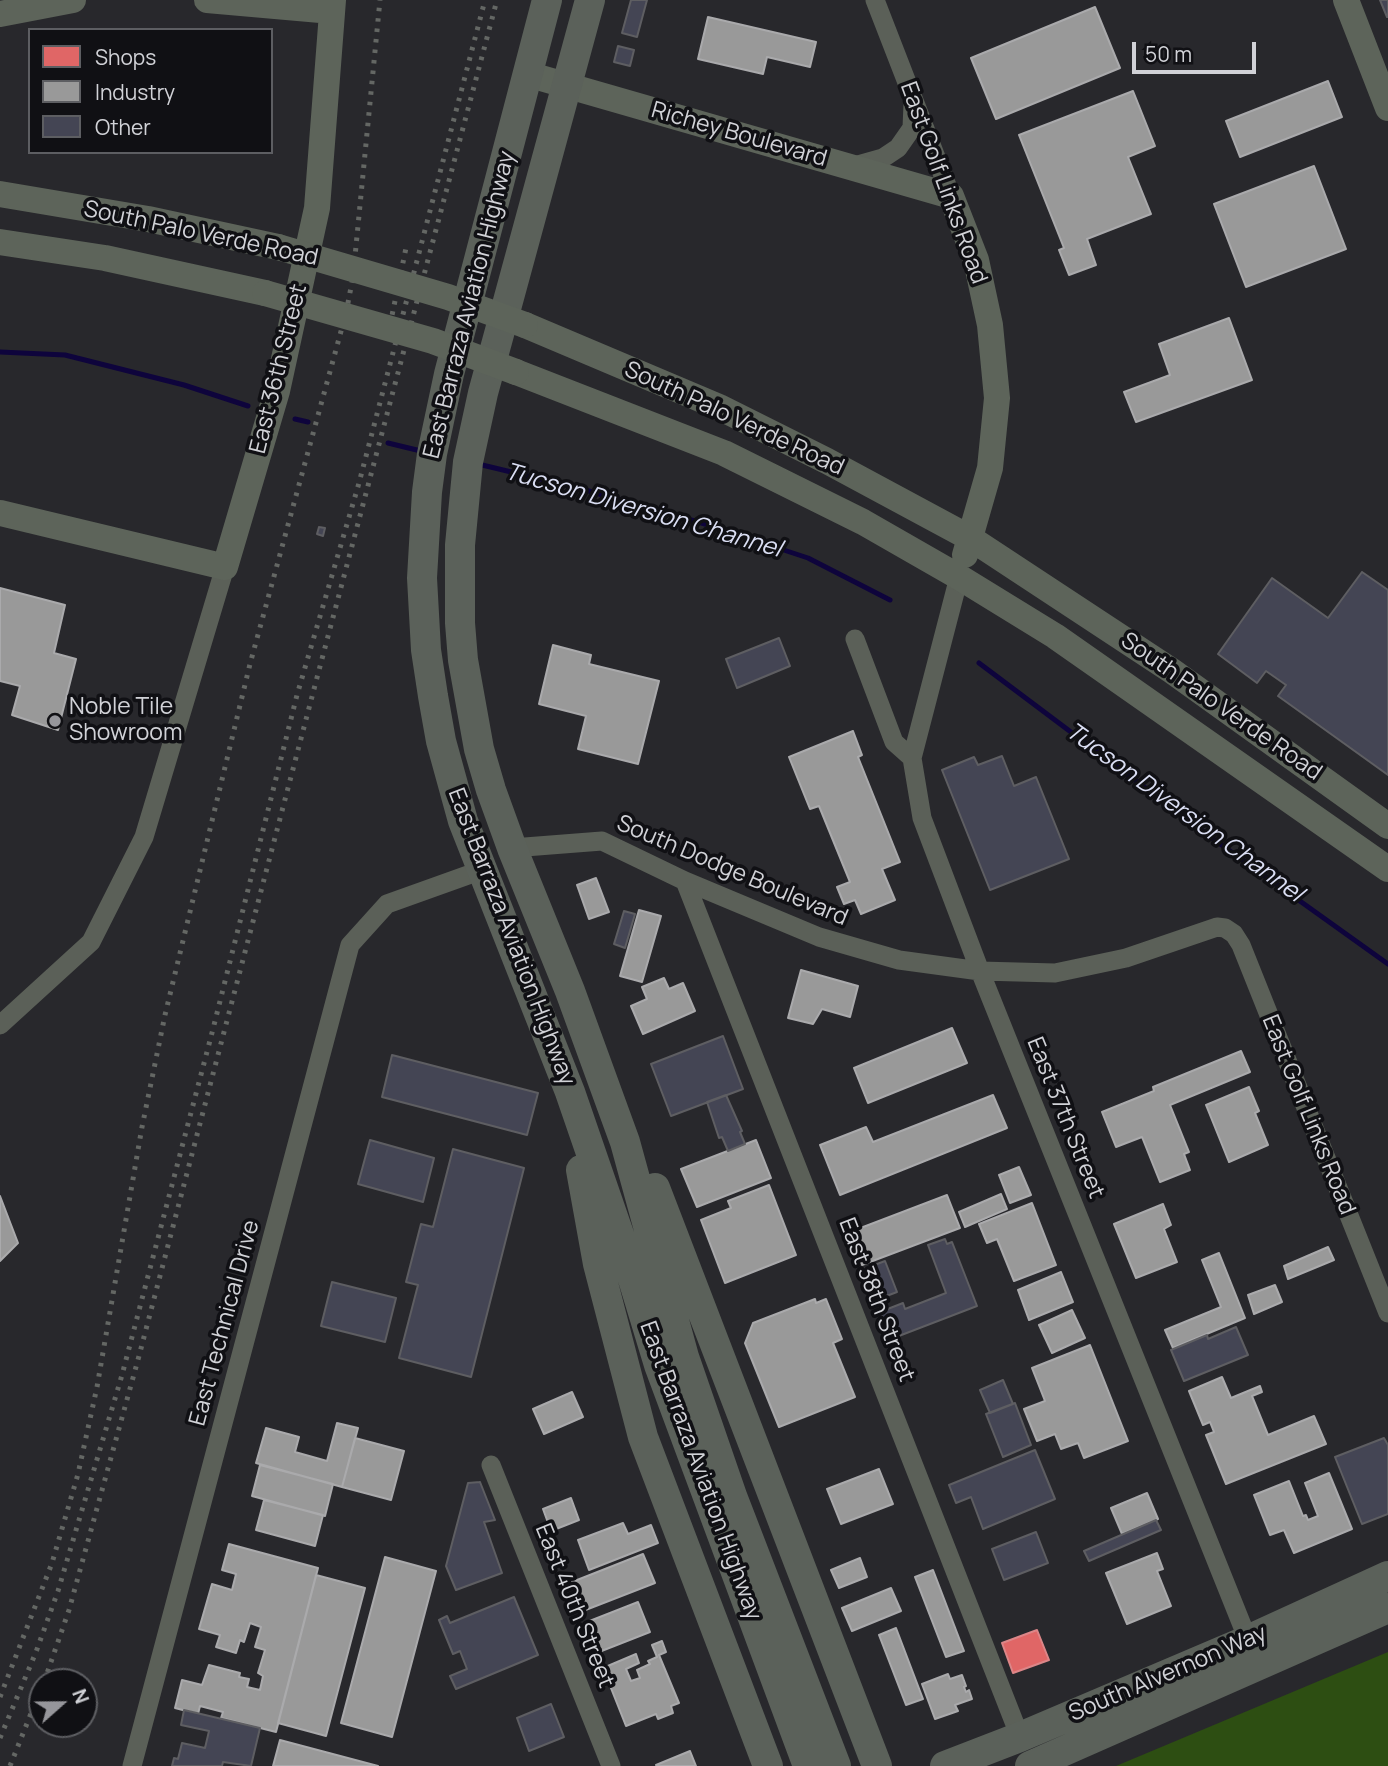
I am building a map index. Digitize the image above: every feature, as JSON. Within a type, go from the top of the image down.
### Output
[{"type":"main road","points":[[0,15],[73,0]]},
{"type":"main road","points":[[207,0],[332,6]]},
{"type":"main road","name":"East Barraza Aviation Highway","points":[[547,0],[439,416],[424,529],[423,608],[433,696],[463,821],[570,1092],[622,1243],[659,1365],[820,1762]]},
{"type":"main road","name":"East Barraza Aviation Highway","points":[[590,0],[475,424],[463,498],[459,589],[463,660],[480,749],[512,848],[570,990],[625,1142],[684,1357],[820,1762]]},
{"type":"main road","points":[[1346,0],[1388,108]]},
{"type":"main road","name":"East 36th Street","points":[[225,567],[277,391],[317,208],[332,6]]},
{"type":"main road","name":"Richey Boulevard","points":[[527,74],[951,196]]},
{"type":"main road","name":"South Palo Verde Road","points":[[0,194],[148,219],[278,247],[448,296],[525,325],[719,407],[970,538],[1172,671],[1388,826]]},
{"type":"main road","name":"East Golf Links Road","points":[[951,196],[979,272],[990,326],[997,398],[990,468],[959,577]]},
{"type":"main road","name":"South Palo Verde Road","points":[[0,243],[106,258],[265,293],[433,341],[724,453],[863,522],[1055,636],[1388,869]]},
{"type":"main road","points":[[0,513],[225,567]]},
{"type":"main road","points":[[424,529],[432,646],[448,729],[476,818],[494,843],[512,848]]},
{"type":"main road","points":[[570,990],[657,1194],[877,1766]]},
{"type":"main road","points":[[533,1002],[559,1078],[575,1138],[598,1265],[643,1437],[768,1766]]},
{"type":"main road","name":"South Alvernon Way","points":[[1031,1766],[1254,1653],[1388,1576]]},
{"type":"main road","name":"South Alvernon Way","points":[[945,1766],[1254,1653],[1388,1608]]},
{"type":"street","name":"East Golf Links Road","points":[[874,0],[951,196]]},
{"type":"street","points":[[850,167],[883,158],[898,148],[912,128],[913,99]]},
{"type":"street","points":[[0,1025],[91,942],[144,837],[225,567]]},
{"type":"street","name":"East 37th Street","points":[[959,577],[912,758],[922,818],[980,971],[1254,1653]]},
{"type":"street","points":[[855,639],[894,742],[912,758]]},
{"type":"street","name":"South Dodge Boulevard","points":[[512,848],[602,841],[685,881],[819,937],[899,960],[980,971],[1055,973],[1126,958],[1217,927]]},
{"type":"street","name":"East Technical Drive","points":[[132,1766],[350,945],[387,904],[482,870]]},
{"type":"street","name":"East 38th Street","points":[[685,881],[1020,1737]]},
{"type":"street","name":"East Golf Links Road","points":[[1217,927],[1234,934],[1241,945],[1388,1313]]},
{"type":"street","name":"East 40th Street","points":[[491,1465],[611,1766]]},
{"type":"green space","points":[[1388,1652],[1388,1766],[1116,1766]]},
{"type":"building: Shops","points":[[1037,1630],[1049,1660],[1013,1673],[1002,1643]]},
{"type":"building: Industry","points":[[1095,7],[1120,68],[996,119],[971,58]]},
{"type":"building: Industry","points":[[708,17],[816,42],[810,67],[767,57],[763,74],[698,59]]},
{"type":"building: Industry","points":[[1328,81],[1342,117],[1240,157],[1226,121]]},
{"type":"building: Industry","points":[[1133,91],[1155,146],[1128,157],[1151,214],[1087,239],[1096,265],[1069,275],[1059,250],[1064,248],[1019,135]]},
{"type":"building: Industry","points":[[1314,166],[1346,249],[1246,287],[1214,204]]},
{"type":"building: Industry","points":[[1229,318],[1252,380],[1136,422],[1124,392],[1170,375],[1159,344]]},
{"type":"building: Industry","points":[[0,588],[65,605],[54,653],[76,659],[58,730],[12,715],[20,686],[0,681]]},
{"type":"building: Industry","points":[[553,645],[591,655],[589,664],[659,681],[638,764],[578,749],[586,716],[539,704]]},
{"type":"building: Industry","points":[[853,731],[862,755],[858,757],[900,862],[882,869],[895,900],[861,914],[855,900],[844,904],[837,887],[850,882],[819,806],[810,809],[789,757]]},
{"type":"building: Industry","points":[[596,878],[609,912],[589,919],[577,885]]},
{"type":"building: Industry","points":[[639,910],[661,916],[642,982],[620,976]]},
{"type":"building: Industry","points":[[801,970],[858,986],[850,1017],[822,1009],[813,1024],[788,1018]]},
{"type":"building: Industry","points":[[664,978],[669,989],[683,983],[695,1011],[643,1034],[631,1006],[647,999],[642,987]]},
{"type":"building: Industry","points":[[952,1028],[967,1063],[868,1103],[854,1068]]},
{"type":"building: Industry","points":[[1241,1051],[1250,1072],[1170,1105],[1189,1152],[1184,1154],[1190,1170],[1160,1182],[1142,1137],[1116,1147],[1102,1112],[1154,1091],[1153,1087]]},
{"type":"building: Industry","points":[[1249,1087],[1259,1111],[1255,1113],[1268,1145],[1229,1162],[1206,1105]]},
{"type":"building: Industry","points":[[993,1095],[1007,1128],[840,1195],[820,1145],[866,1127],[873,1142]]},
{"type":"building: Industry","points":[[756,1140],[771,1178],[697,1207],[681,1169]]},
{"type":"building: Industry","points":[[1019,1167],[1031,1195],[1010,1203],[999,1175]]},
{"type":"building: Industry","points":[[769,1185],[796,1255],[725,1283],[701,1220],[731,1208],[728,1201]]},
{"type":"building: Industry","points":[[1001,1194],[1007,1209],[965,1227],[959,1212]]},
{"type":"building: Industry","points":[[947,1195],[960,1228],[862,1265],[850,1232]]},
{"type":"building: Industry","points":[[0,1196],[18,1243],[0,1261]]},
{"type":"building: Industry","points":[[1032,1203],[1056,1265],[1014,1281],[997,1239],[987,1243],[979,1224]]},
{"type":"building: Industry","points":[[1163,1204],[1171,1225],[1164,1229],[1177,1262],[1136,1278],[1114,1224]]},
{"type":"building: Industry","points":[[1328,1247],[1334,1260],[1288,1279],[1284,1266]]},
{"type":"building: Industry","points":[[1219,1253],[1245,1318],[1173,1348],[1165,1330],[1221,1307],[1202,1260]]},
{"type":"building: Industry","points":[[1061,1272],[1073,1302],[1029,1320],[1018,1290]]},
{"type":"building: Industry","points":[[1275,1285],[1282,1302],[1254,1314],[1248,1295]]},
{"type":"building: Industry","points":[[815,1299],[816,1303],[826,1299],[842,1339],[833,1343],[855,1397],[779,1427],[745,1343],[753,1323]]},
{"type":"building: Industry","points":[[1072,1310],[1085,1338],[1052,1353],[1039,1325]]},
{"type":"building: Industry","points":[[1090,1345],[1128,1441],[1084,1458],[1078,1443],[1061,1449],[1055,1434],[1037,1441],[1024,1409],[1045,1401],[1032,1368]]},
{"type":"building: Industry","points":[[1222,1377],[1231,1398],[1260,1386],[1262,1392],[1252,1396],[1268,1435],[1314,1416],[1326,1444],[1226,1484],[1206,1435],[1214,1432],[1210,1422],[1203,1425],[1189,1391]]},
{"type":"building: Industry","points":[[572,1392],[583,1417],[544,1434],[533,1409]]},
{"type":"building: Industry","points":[[337,1423],[358,1428],[342,1487],[256,1463],[266,1428],[299,1437],[295,1452],[327,1461]]},
{"type":"building: Industry","points":[[355,1438],[404,1451],[391,1500],[342,1487]]},
{"type":"building: Industry","points":[[260,1465],[333,1484],[325,1516],[252,1496]]},
{"type":"building: Industry","points":[[879,1469],[893,1504],[841,1524],[827,1489]]},
{"type":"building: Industry","points":[[1329,1473],[1352,1529],[1294,1553],[1284,1530],[1270,1535],[1254,1495],[1289,1481],[1303,1516],[1306,1515],[1308,1520],[1318,1516],[1305,1483]]},
{"type":"building: Industry","points":[[1147,1493],[1158,1519],[1122,1534],[1111,1508]]},
{"type":"building: Industry","points":[[571,1498],[579,1520],[551,1531],[543,1509]]},
{"type":"building: Industry","points":[[264,1500],[323,1515],[315,1546],[256,1530]]},
{"type":"building: Industry","points":[[623,1523],[628,1534],[651,1525],[658,1543],[589,1570],[578,1540]]},
{"type":"building: Industry","points":[[229,1544],[318,1568],[276,1732],[221,1718],[223,1712],[200,1706],[198,1714],[175,1708],[182,1680],[202,1685],[209,1665],[240,1673],[239,1677],[249,1679],[247,1687],[260,1690],[263,1676],[258,1673],[265,1650],[255,1647],[261,1627],[250,1623],[244,1642],[240,1640],[236,1653],[216,1647],[220,1635],[199,1629],[212,1584],[232,1590],[236,1574],[222,1570]]},
{"type":"building: Industry","points":[[1157,1553],[1163,1569],[1157,1571],[1171,1606],[1127,1624],[1106,1573]]},
{"type":"building: Industry","points":[[643,1554],[655,1583],[583,1611],[572,1582]]},
{"type":"building: Industry","points":[[385,1557],[436,1571],[392,1737],[341,1723]]},
{"type":"building: Industry","points":[[860,1558],[867,1577],[839,1588],[831,1570]]},
{"type":"building: Industry","points":[[933,1570],[964,1651],[946,1657],[915,1577]]},
{"type":"building: Industry","points":[[316,1575],[365,1588],[326,1736],[278,1723]]},
{"type":"building: Industry","points":[[891,1588],[901,1611],[852,1631],[842,1608]]},
{"type":"building: Industry","points":[[638,1602],[650,1632],[599,1652],[587,1622]]},
{"type":"building: Industry","points":[[896,1628],[923,1699],[906,1705],[879,1635]]},
{"type":"building: Industry","points":[[662,1641],[666,1652],[659,1655],[679,1703],[671,1706],[673,1713],[658,1719],[656,1714],[626,1726],[603,1668],[636,1654],[639,1663],[626,1669],[631,1681],[640,1678],[637,1670],[657,1657],[652,1645]]},
{"type":"building: Industry","points":[[948,1674],[950,1679],[962,1675],[966,1692],[969,1690],[972,1699],[955,1705],[958,1711],[935,1719],[922,1684]]},
{"type":"building: Industry","points":[[280,1740],[378,1766],[273,1766]]},
{"type":"building: Industry","points":[[690,1751],[696,1766],[656,1765]]},
{"type":"building: Other","points":[[631,0],[647,0],[637,37],[622,33]]},
{"type":"building: Other","points":[[1380,0],[1388,0],[1388,17],[1387,17]]},
{"type":"building: Other","points":[[618,46],[634,50],[630,66],[614,62]]},
{"type":"building: Other","points":[[319,527],[325,528],[323,536],[317,534]]},
{"type":"building: Other","points":[[1362,572],[1388,590],[1388,775],[1278,696],[1286,685],[1266,671],[1257,683],[1218,654],[1272,578],[1328,618]]},
{"type":"building: Other","points":[[779,638],[790,666],[737,688],[726,659]]},
{"type":"building: Other","points":[[1002,756],[1014,786],[1036,777],[1069,859],[990,890],[942,770],[974,757],[978,765]]},
{"type":"building: Other","points":[[624,911],[635,914],[625,948],[614,944]]},
{"type":"building: Other","points":[[723,1036],[743,1089],[671,1116],[651,1064]]},
{"type":"building: Other","points":[[392,1055],[538,1093],[527,1135],[382,1097]]},
{"type":"building: Other","points":[[726,1095],[745,1144],[728,1151],[722,1137],[719,1138],[707,1102]]},
{"type":"building: Other","points":[[370,1140],[434,1158],[423,1202],[358,1184]]},
{"type":"building: Other","points":[[453,1149],[524,1168],[471,1377],[399,1358],[418,1285],[406,1282],[421,1224],[433,1227]]},
{"type":"building: Other","points":[[945,1239],[947,1244],[952,1242],[977,1306],[891,1339],[880,1312],[903,1303],[905,1309],[946,1293],[928,1245]]},
{"type":"building: Other","points":[[885,1261],[897,1292],[876,1300],[864,1269]]},
{"type":"building: Other","points":[[332,1282],[396,1298],[385,1342],[321,1326]]},
{"type":"building: Other","points":[[1236,1327],[1248,1355],[1184,1381],[1171,1350],[1207,1335],[1208,1339]]},
{"type":"building: Other","points":[[1003,1380],[1013,1404],[990,1413],[980,1390]]},
{"type":"building: Other","points":[[1015,1403],[1031,1445],[1003,1457],[986,1414]]},
{"type":"building: Other","points":[[1384,1438],[1388,1445],[1388,1514],[1362,1524],[1335,1457]]},
{"type":"building: Other","points":[[1035,1450],[1055,1499],[983,1529],[971,1497],[956,1503],[949,1485]]},
{"type":"building: Other","points":[[480,1482],[495,1520],[484,1522],[502,1573],[456,1590],[446,1566],[468,1483]]},
{"type":"building: Other","points":[[1156,1520],[1161,1530],[1089,1561],[1084,1551]]},
{"type":"building: Other","points":[[1036,1532],[1048,1563],[1004,1580],[992,1549]]},
{"type":"building: Other","points":[[514,1597],[538,1655],[456,1689],[450,1676],[467,1669],[460,1651],[453,1654],[439,1620],[447,1616],[450,1623]]},
{"type":"building: Other","points":[[551,1704],[564,1737],[529,1751],[517,1718]]},
{"type":"building: Other","points":[[184,1710],[260,1728],[251,1766],[223,1762],[222,1766],[172,1766],[174,1758],[178,1759],[182,1743],[205,1748],[209,1731],[181,1725]]},
{"type":"waterway","name":"Tucson Diversion Channel","points":[[0,352],[65,355],[184,385],[248,406]]},
{"type":"waterway","points":[[295,419],[308,422]]},
{"type":"waterway","name":"Tucson Diversion Channel","points":[[388,443],[425,452]]},
{"type":"waterway","name":"Tucson Diversion Channel","points":[[478,464],[578,488],[705,524],[808,558],[890,600]]},
{"type":"waterway","name":"Tucson Diversion Channel","points":[[979,663],[1216,841],[1388,964]]},
{"type":"railway","points":[[0,1697],[52,1563],[78,1474],[97,1387],[142,1127],[165,1015],[250,664],[346,313],[353,277],[380,0]]},
{"type":"railway","points":[[0,1738],[58,1591],[122,1375],[297,695],[359,483],[485,0]]},
{"type":"railway","points":[[49,1668],[69,1610],[139,1356],[497,0]]},
{"type":"railway","points":[[390,325],[406,248]]},
{"type":"railway","points":[[10,1766],[28,1721]]},
{"type":"place","name":"Noble Tile Showroom","points":[[55,721]]}]
